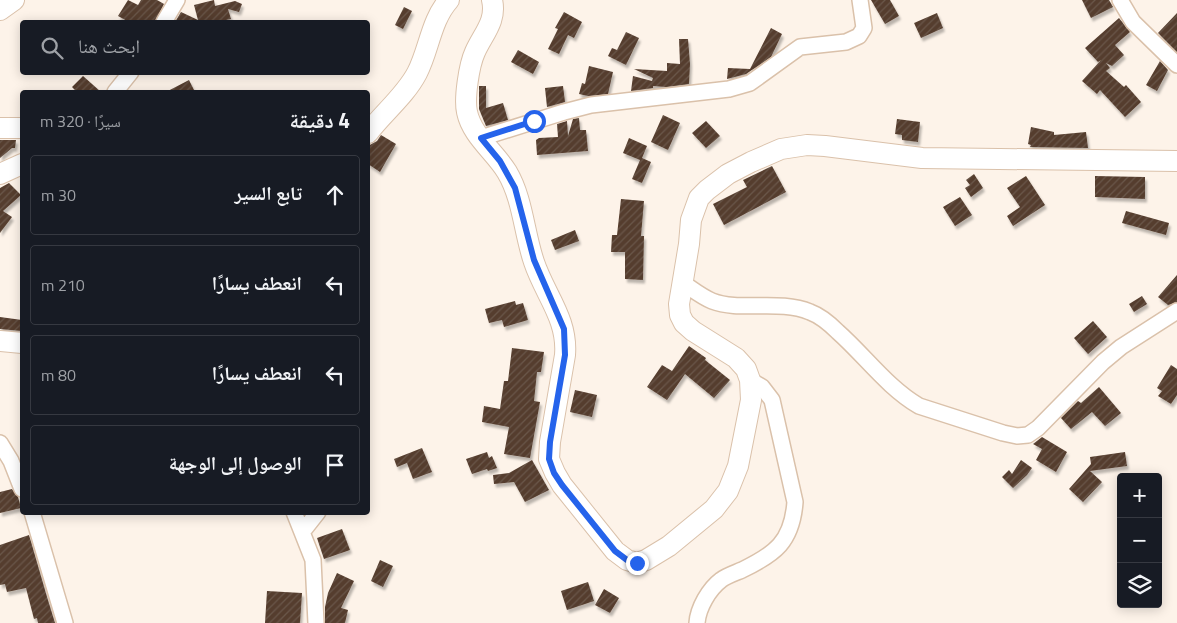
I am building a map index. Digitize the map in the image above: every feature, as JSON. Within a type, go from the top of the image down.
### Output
[{"type":"main road","points":[[0,10],[14,0]]},
{"type":"main road","points":[[370,130],[417,73],[437,18],[449,0]]},
{"type":"main road","points":[[492,0],[493,18],[473,58],[467,112],[472,124],[500,161],[515,188],[534,260],[564,329],[565,355],[550,442],[549,459],[554,473],[562,485],[615,551],[627,560],[637,563],[646,560],[669,546],[714,509],[728,491],[738,466],[751,400],[750,380],[746,369],[736,358],[693,331],[684,323],[680,315],[679,304],[691,220],[699,198],[728,174],[781,149],[806,145],[922,158],[1177,161]]},
{"type":"main road","points":[[0,128],[20,128]]},
{"type":"main road","points":[[0,174],[20,165]]},
{"type":"main road","points":[[0,341],[20,343]]},
{"type":"street","points":[[165,20],[177,0]]},
{"type":"street","points":[[481,138],[591,105],[728,89],[750,83],[800,46],[846,42],[859,36],[864,28],[860,0]]},
{"type":"street","points":[[1120,0],[1133,22],[1177,65]]},
{"type":"street","points":[[117,90],[129,75]]},
{"type":"street","points":[[683,283],[712,301],[728,304],[789,306],[811,312],[830,324],[896,390],[909,400],[919,406],[1017,436],[1028,434],[1038,428],[1121,346],[1177,310]]},
{"type":"street","points":[[697,623],[698,614],[707,597],[721,580],[764,560],[777,550],[786,536],[793,518],[795,502],[772,400],[762,387],[750,380]]},
{"type":"street","points":[[0,443],[11,461],[20,485]]},
{"type":"street","points":[[33,515],[65,623]]},
{"type":"street","points":[[295,515],[314,560],[316,623]]},
{"type":"street","points":[[302,531],[315,515]]},
{"type":"building","points":[[128,0],[138,5],[141,0],[157,0],[164,4],[156,20],[125,20],[118,16]]},
{"type":"building","points":[[214,0],[215,6],[235,1],[242,4],[239,12],[228,9],[231,19],[226,20],[198,20],[194,5]]},
{"type":"building","points":[[871,0],[890,0],[899,16],[885,24]]},
{"type":"building","points":[[1082,0],[1109,0],[1113,7],[1091,18]]},
{"type":"building","points":[[404,7],[412,11],[403,29],[395,25]]},
{"type":"building","points":[[181,12],[198,20],[176,20]]},
{"type":"building","points":[[564,12],[582,22],[574,38],[568,35],[559,54],[548,49],[558,29],[555,28]]},
{"type":"building","points":[[937,13],[943,28],[921,38],[914,23]]},
{"type":"building","points":[[1177,13],[1177,52],[1158,33]]},
{"type":"building","points":[[1119,18],[1130,32],[1115,45],[1124,55],[1112,66],[1106,63],[1110,68],[1106,71],[1124,87],[1126,85],[1141,102],[1125,117],[1100,90],[1097,94],[1082,81],[1101,60],[1098,62],[1085,48]]},
{"type":"building","points":[[771,28],[782,34],[771,57],[746,74],[727,79],[728,68],[750,69]]},
{"type":"building","points":[[626,32],[639,38],[626,65],[608,56],[612,48],[617,50]]},
{"type":"building","points":[[679,39],[688,39],[689,84],[666,87],[653,86],[653,88],[631,91],[633,76],[652,81],[653,78],[634,69],[667,71],[667,63],[680,64]]},
{"type":"building","points":[[518,50],[539,62],[533,74],[511,62]]},
{"type":"building","points":[[1160,61],[1168,70],[1157,91],[1146,85]]},
{"type":"building","points":[[589,66],[613,72],[608,94],[588,96],[579,94],[582,83],[585,84]]},
{"type":"building","points":[[83,76],[99,90],[75,90],[72,87]]},
{"type":"building","points":[[189,80],[194,90],[170,90]]},
{"type":"building","points":[[479,86],[486,86],[486,108],[503,103],[508,120],[486,126],[479,109]]},
{"type":"building","points":[[563,86],[565,102],[547,107],[545,88]]},
{"type":"building","points":[[663,115],[680,123],[668,150],[651,142]]},
{"type":"building","points":[[579,118],[580,130],[586,130],[588,151],[537,155],[536,140],[539,138],[558,137],[557,124],[567,121],[568,136],[573,119]]},
{"type":"building","points":[[897,119],[920,122],[918,142],[902,140],[902,135],[895,134]]},
{"type":"building","points":[[706,121],[720,136],[706,148],[692,133]]},
{"type":"building","points":[[1031,127],[1054,132],[1054,135],[1086,132],[1088,148],[1030,147],[1031,145],[1028,144]]},
{"type":"building","points":[[381,135],[396,144],[380,172],[370,165],[370,145],[377,141]]},
{"type":"building","points":[[629,138],[647,146],[642,158],[651,162],[642,183],[632,179],[640,160],[623,153]]},
{"type":"building","points":[[0,140],[16,140],[15,148],[12,148],[0,158]]},
{"type":"building","points":[[772,166],[786,192],[724,225],[713,204],[747,187],[743,180]]},
{"type":"building","points":[[974,174],[983,188],[971,197],[965,188],[970,185],[966,180]]},
{"type":"building","points":[[1026,176],[1045,205],[1013,226],[1007,216],[1020,207],[1007,188]]},
{"type":"building","points":[[1095,176],[1145,177],[1145,199],[1095,197]]},
{"type":"building","points":[[9,183],[20,196],[3,211],[12,217],[0,233],[0,188]]},
{"type":"building","points":[[960,197],[972,215],[955,226],[943,207]]},
{"type":"building","points":[[621,199],[644,201],[641,236],[644,236],[643,280],[625,279],[625,252],[611,252],[612,235],[617,235]]},
{"type":"building","points":[[1126,211],[1169,223],[1166,235],[1122,223]]},
{"type":"building","points":[[575,230],[579,241],[555,250],[551,240]]},
{"type":"building","points":[[1177,275],[1177,302],[1168,305],[1158,297]]},
{"type":"building","points":[[1142,296],[1147,304],[1134,312],[1129,304]]},
{"type":"building","points":[[515,301],[516,305],[523,303],[528,320],[504,327],[502,320],[489,323],[485,309]]},
{"type":"building","points":[[0,317],[20,320],[20,331],[0,329]]},
{"type":"building","points":[[1093,321],[1107,337],[1088,354],[1074,338]]},
{"type":"building","points":[[689,346],[706,358],[705,360],[730,380],[714,398],[685,374],[667,400],[647,387],[662,365],[672,371]]},
{"type":"building","points":[[512,348],[544,352],[541,372],[537,372],[534,401],[540,402],[530,458],[504,454],[509,427],[482,422],[484,406],[500,409],[504,381],[508,381]]},
{"type":"building","points":[[1171,365],[1177,369],[1177,395],[1171,404],[1158,396],[1162,391],[1157,388]]},
{"type":"building","points":[[1099,387],[1121,413],[1105,426],[1092,412],[1071,429],[1061,418],[1078,401],[1081,403]]},
{"type":"building","points":[[575,390],[597,395],[592,417],[570,412]]},
{"type":"building","points":[[1042,437],[1067,452],[1056,472],[1036,460],[1042,449],[1033,444]]},
{"type":"building","points":[[422,448],[432,472],[413,479],[407,463],[397,467],[394,459]]},
{"type":"building","points":[[487,452],[489,458],[492,456],[497,468],[472,474],[466,459]]},
{"type":"building","points":[[1125,452],[1127,466],[1090,471],[1102,482],[1083,502],[1069,489],[1091,464],[1090,457]]},
{"type":"building","points":[[532,460],[549,490],[525,502],[514,482],[494,484],[493,475],[509,473]]},
{"type":"building","points":[[1021,460],[1032,468],[1013,488],[1002,477],[1009,470],[1012,474]]},
{"type":"building","points":[[12,489],[18,497],[20,508],[0,513],[0,492]]},
{"type":"building","points":[[342,529],[350,550],[324,559],[317,538]]},
{"type":"building","points":[[29,535],[55,623],[38,623],[37,618],[34,619],[26,588],[7,592],[5,584],[0,585],[0,545]]},
{"type":"building","points":[[380,560],[393,566],[383,587],[371,581]]},
{"type":"building","points":[[337,573],[354,581],[341,608],[348,610],[345,623],[325,623],[325,607],[328,593]]},
{"type":"building","points":[[588,582],[594,601],[567,610],[561,591]]},
{"type":"building","points":[[604,589],[619,598],[610,613],[595,605]]},
{"type":"building","points":[[267,591],[302,593],[300,623],[265,623]]},
{"type":"route","points":[[534,121],[481,138],[508,172],[515,188],[534,260],[541,280],[564,329],[565,355],[550,442],[549,459],[554,473],[562,485],[615,551],[627,560],[637,563]]}]
